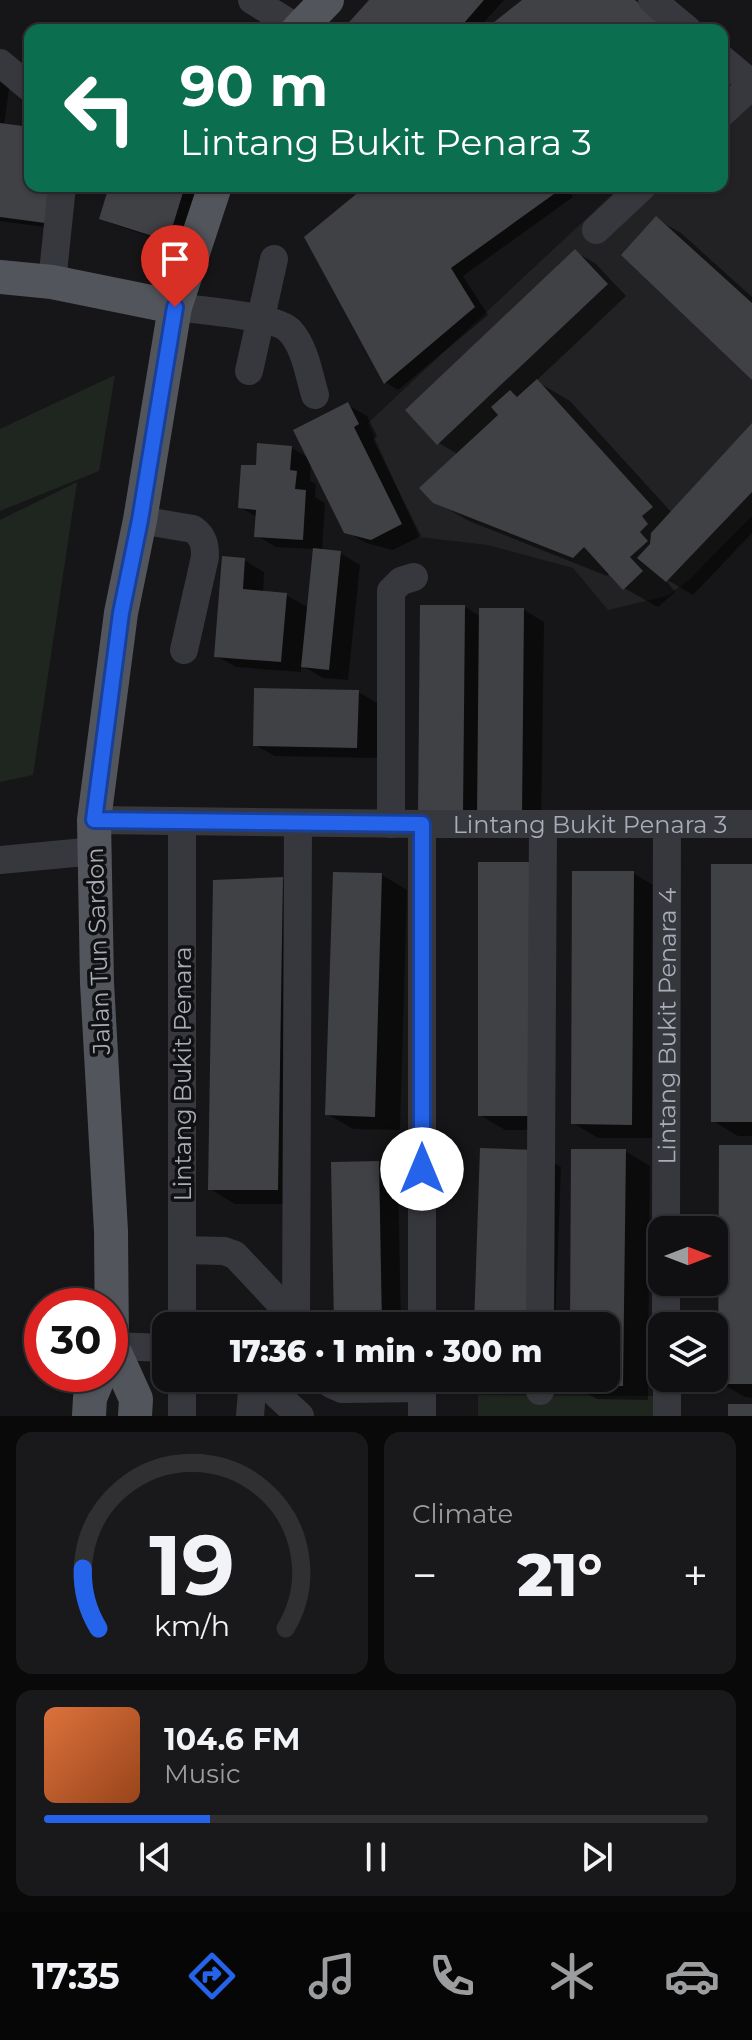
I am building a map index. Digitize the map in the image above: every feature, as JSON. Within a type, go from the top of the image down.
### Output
[{"type":"main road","points":[[304,24],[327,0]]},
{"type":"main road","name":"Jalan Tun Sardon","points":[[110,1288],[111,1231],[97,983],[94,836],[121,613],[140,520],[175,307],[213,192]]},
{"type":"main road","points":[[0,277],[52,282],[175,307]]},
{"type":"main road","name":"Jalan Tun Sardon","points":[[128,1387],[136,1399],[135,1416]]},
{"type":"main road","name":"Jalan Tun Sardon","points":[[89,1416],[93,1392]]},
{"type":"street","points":[[252,0],[291,24]]},
{"type":"street","points":[[652,0],[681,24]]},
{"type":"street","points":[[0,63],[24,83]]},
{"type":"street","points":[[728,64],[752,84],[728,107]]},
{"type":"street","points":[[52,282],[61,192]]},
{"type":"street","points":[[596,230],[637,192]]},
{"type":"street","points":[[249,371],[274,259]]},
{"type":"street","points":[[175,307],[261,319],[288,328],[297,341],[315,395]]},
{"type":"street","points":[[140,520],[193,529],[205,544],[205,557],[184,650]]},
{"type":"street","points":[[391,824],[391,591],[401,581],[414,577]]},
{"type":"street","name":"Lintang Bukit Penara 3","points":[[0,860],[94,836],[182,822],[752,824]]},
{"type":"street","name":"Lintang Bukit Penara","points":[[182,822],[182,1312]]},
{"type":"street","points":[[296,1312],[298,824]]},
{"type":"street","points":[[422,824],[422,1312]]},
{"type":"street","name":"Lintang Bukit Penara 4","points":[[666,1216],[667,824]]},
{"type":"street","points":[[540,1312],[543,825]]},
{"type":"street","points":[[182,1250],[224,1251],[235,1255],[286,1312]]},
{"type":"street","points":[[128,1354],[152,1350]]},
{"type":"street","points":[[182,1392],[182,1416]]},
{"type":"street","points":[[250,1416],[252,1392]]},
{"type":"street","points":[[274,1392],[300,1416]]},
{"type":"street","points":[[390,1392],[422,1394]]},
{"type":"street","points":[[667,1392],[667,1416]]},
{"type":"shaded area","points":[[730,83],[752,102],[752,516],[689,580],[667,596],[608,610],[573,568],[488,545],[419,537],[368,423],[615,192],[728,192]]},
{"type":"shaded area","points":[[115,375],[99,471],[0,511],[0,429]]},
{"type":"shaded area","points":[[77,482],[33,775],[0,782],[0,520]]},
{"type":"shaded area","points":[[478,1395],[660,1396],[660,1416],[478,1416]]},
{"type":"building","points":[[369,0],[484,0],[463,24],[347,24]]},
{"type":"building","points":[[522,0],[635,0],[663,24],[492,24]]},
{"type":"building","points":[[0,123],[24,126],[24,192],[49,192],[45,223],[0,217]]},
{"type":"building","points":[[107,192],[183,192],[168,241],[99,219]]},
{"type":"building","points":[[359,192],[557,192],[451,268],[475,307],[384,384],[304,237]]},
{"type":"building","points":[[656,216],[752,303],[752,380],[621,255]]},
{"type":"building","points":[[575,249],[608,284],[437,445],[405,410]]},
{"type":"building","points":[[537,379],[653,507],[642,516],[648,524],[640,532],[648,541],[630,557],[643,571],[623,590],[584,547],[573,558],[433,503],[419,488],[498,415],[491,407],[510,390],[517,397]]},
{"type":"building","points":[[348,402],[359,424],[354,427],[402,524],[371,540],[344,533],[293,430]]},
{"type":"building","points":[[752,423],[752,492],[666,582],[637,558],[650,544],[651,533]]},
{"type":"building","points":[[257,443],[292,446],[290,470],[297,471],[295,489],[306,490],[303,540],[254,537],[256,510],[238,508],[241,465],[256,465]]},
{"type":"building","points":[[313,548],[341,551],[329,670],[301,667]]},
{"type":"building","points":[[222,556],[245,558],[243,589],[287,593],[281,662],[214,657]]},
{"type":"building","points":[[420,605],[465,605],[463,815],[418,815]]},
{"type":"building","points":[[479,608],[524,608],[522,817],[477,817]]},
{"type":"building","points":[[254,688],[359,690],[357,748],[253,746]]},
{"type":"building","points":[[478,862],[530,862],[530,1116],[478,1116]]},
{"type":"building","points":[[711,864],[752,864],[752,1122],[711,1122]]},
{"type":"building","points":[[572,871],[634,871],[632,1125],[571,1124]]},
{"type":"building","points":[[333,872],[382,873],[375,1117],[325,1115]]},
{"type":"building","points":[[283,877],[278,1190],[208,1190],[213,880]]},
{"type":"building","points":[[719,1145],[752,1145],[752,1384],[728,1384],[728,1312],[718,1312],[718,1296],[728,1296],[728,1216],[719,1216]]},
{"type":"building","points":[[480,1148],[536,1150],[530,1312],[474,1312]]},
{"type":"building","points":[[571,1149],[626,1149],[623,1386],[620,1386],[620,1312],[570,1312]]},
{"type":"building","points":[[379,1161],[382,1312],[334,1312],[331,1162]]},
{"type":"building","points":[[728,1404],[752,1404],[752,1416],[728,1416]]},
{"type":"route","points":[[175,307],[140,520],[121,613],[94,820],[422,824],[422,1169]]}]
